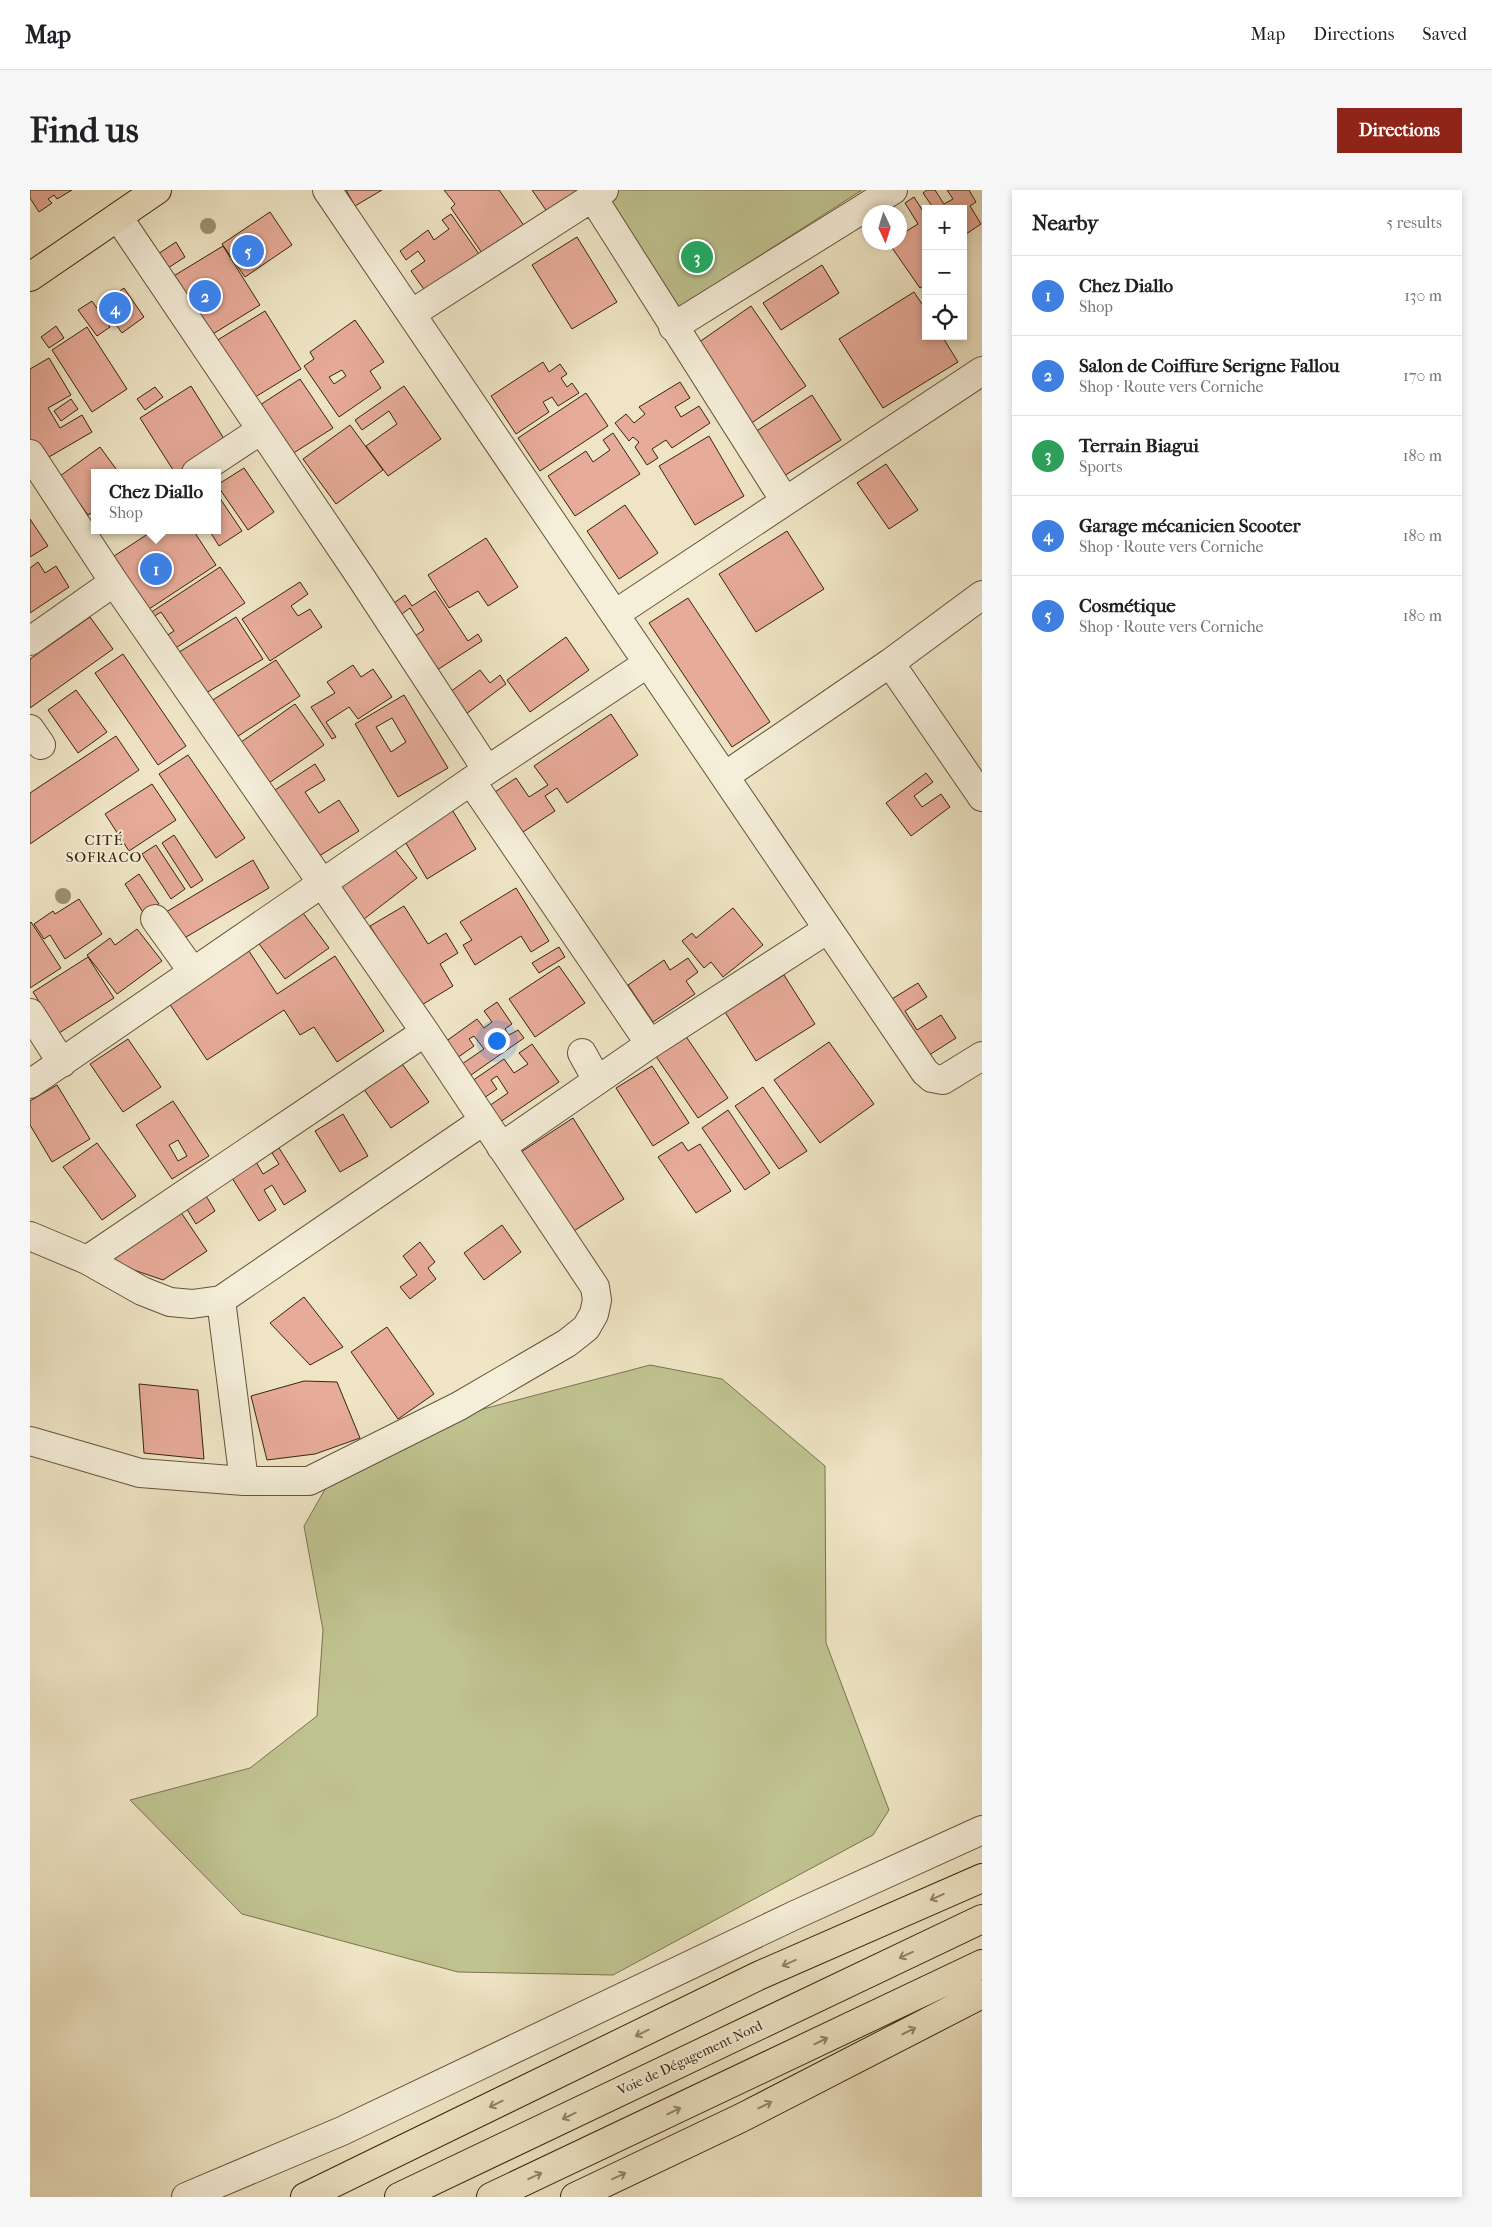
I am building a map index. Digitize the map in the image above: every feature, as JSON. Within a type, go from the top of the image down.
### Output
[{"type":"main road","points":[[30,277],[157,190]]},
{"type":"main road","points":[[305,2197],[758,1976],[982,1878]]},
{"type":"main road","name":"Voie de Dégagement Nord","points":[[399,2197],[982,1919]]},
{"type":"main road","points":[[491,2197],[982,1964]]},
{"type":"main road","points":[[575,2197],[741,2118],[982,1994]]},
{"type":"street","points":[[327,190],[925,1072],[932,1078],[943,1080],[982,1056]]},
{"type":"street","points":[[673,327],[893,190]]},
{"type":"street","points":[[411,314],[599,194],[673,327],[785,501]]},
{"type":"street","points":[[118,217],[261,430],[650,1044]]},
{"type":"street","points":[[615,614],[982,372]]},
{"type":"street","points":[[202,469],[261,430]]},
{"type":"street","points":[[30,454],[91,526]]},
{"type":"street","points":[[30,1441],[140,1473],[244,1481],[309,1481],[459,1406],[567,1343],[586,1328],[594,1314],[597,1300],[595,1287],[425,1032],[114,582],[99,536]]},
{"type":"street","points":[[30,641],[114,582]]},
{"type":"street","points":[[725,776],[890,663],[982,595]]},
{"type":"street","points":[[30,1084],[479,776],[648,663]]},
{"type":"street","points":[[890,663],[982,797]]},
{"type":"street","points":[[155,919],[193,972]]},
{"type":"street","points":[[501,1147],[650,1044],[828,929]]},
{"type":"street","points":[[30,1013],[62,1063]]},
{"type":"street","points":[[87,1260],[425,1032]]},
{"type":"street","points":[[582,1053],[597,1080]]},
{"type":"street","points":[[30,1236],[87,1260],[142,1291],[170,1302],[192,1304],[221,1300],[483,1121]]},
{"type":"street","points":[[221,1300],[244,1481]]},
{"type":"street","points":[[186,2197],[342,2131],[795,1915],[982,1830]]},
{"type":"green space","points":[[618,190],[862,190],[672,312],[600,202]]},
{"type":"green space","points":[[650,1365],[722,1379],[825,1466],[826,1643],[889,1810],[873,1835],[613,1975],[458,1972],[242,1914],[130,1800],[250,1768],[317,1716],[323,1630],[304,1526],[332,1477],[411,1428]]},
{"type":"building","points":[[30,190],[72,190],[57,199],[54,195],[48,199],[52,203],[39,212],[30,198]]},
{"type":"building","points":[[346,190],[382,190],[355,206]]},
{"type":"building","points":[[444,190],[499,190],[525,227],[502,244],[499,240],[482,253],[451,208],[455,204]]},
{"type":"building","points":[[532,190],[581,190],[548,213]]},
{"type":"building","points":[[927,190],[935,190],[944,204],[953,199],[947,190],[969,190],[976,202],[970,206],[981,224],[967,233],[967,205],[931,205],[923,193]]},
{"type":"building","points":[[914,197],[922,210],[922,287],[920,288],[894,250],[907,250],[907,231],[918,224],[905,203]]},
{"type":"building","points":[[270,212],[292,245],[245,277],[222,244]]},
{"type":"building","points":[[451,214],[479,254],[426,292],[411,271],[425,261],[418,251],[406,260],[400,251],[428,230],[434,240],[449,229],[442,220]]},
{"type":"building","points":[[577,237],[617,302],[572,329],[532,265]]},
{"type":"building","points":[[176,242],[185,257],[168,268],[158,254]]},
{"type":"building","points":[[223,246],[260,305],[208,337],[172,277]]},
{"type":"building","points":[[822,265],[839,293],[781,330],[763,303]]},
{"type":"building","points":[[124,288],[144,317],[122,333],[101,304]]},
{"type":"building","points":[[914,292],[922,304],[922,340],[944,340],[958,362],[883,408],[839,339]]},
{"type":"building","points":[[92,301],[110,327],[97,336],[78,310]]},
{"type":"building","points":[[751,306],[806,386],[750,424],[695,345]]},
{"type":"building","points":[[265,311],[301,369],[252,399],[216,341]]},
{"type":"building","points":[[355,320],[384,362],[370,371],[381,388],[339,417],[304,366],[314,359],[310,352]],"holes":[[[342,370],[346,376],[334,384],[329,377]]]},
{"type":"building","points":[[56,326],[64,338],[49,348],[41,337]]},
{"type":"building","points":[[87,327],[127,389],[92,412],[52,350]]},
{"type":"building","points":[[49,358],[71,395],[48,408],[60,428],[82,415],[92,432],[42,461],[30,440],[30,369]]},
{"type":"building","points":[[543,362],[549,372],[560,364],[567,374],[561,378],[567,387],[572,383],[579,393],[558,406],[552,397],[543,402],[549,412],[516,434],[491,396]]},
{"type":"building","points":[[300,379],[333,428],[292,454],[260,405]]},
{"type":"building","points":[[680,382],[690,398],[675,407],[681,417],[699,406],[710,423],[672,448],[666,440],[652,449],[658,458],[647,465],[635,447],[639,442],[633,437],[629,441],[615,423],[626,414],[634,423],[645,414],[639,407]]},
{"type":"building","points":[[191,386],[226,442],[182,469],[172,469],[140,418]]},
{"type":"building","points":[[404,386],[441,439],[388,476],[366,446],[397,424],[389,411],[362,430],[355,420]]},
{"type":"building","points":[[155,387],[163,397],[145,410],[137,399]]},
{"type":"building","points":[[586,393],[608,426],[540,471],[518,438]]},
{"type":"building","points":[[812,395],[841,440],[784,476],[755,432]]},
{"type":"building","points":[[71,399],[78,409],[61,421],[54,411]]},
{"type":"building","points":[[350,425],[383,470],[336,504],[303,459]]},
{"type":"building","points":[[613,433],[640,474],[575,516],[548,476],[586,451],[593,462],[610,450],[603,440]]},
{"type":"building","points":[[709,436],[744,496],[695,525],[659,466]]},
{"type":"building","points":[[100,447],[116,469],[91,469],[91,513],[88,515],[60,476]]},
{"type":"building","points":[[886,464],[918,510],[889,529],[857,483]]},
{"type":"building","points":[[244,468],[274,512],[248,530],[221,491],[221,482]]},
{"type":"building","points":[[221,500],[242,531],[219,546],[212,534],[221,534]]},
{"type":"building","points":[[625,505],[658,553],[619,579],[587,531]]},
{"type":"building","points":[[30,519],[48,546],[30,557]]},
{"type":"building","points":[[787,531],[824,589],[756,632],[719,574]]},
{"type":"building","points":[[148,534],[196,534],[216,565],[146,611],[111,558]]},
{"type":"building","points":[[486,538],[518,587],[488,606],[478,591],[449,608],[428,575]]},
{"type":"building","points":[[38,562],[45,573],[56,566],[69,587],[30,613],[30,568]]},
{"type":"building","points":[[220,567],[245,603],[174,649],[166,636],[174,631],[161,612],[153,617],[150,613]]},
{"type":"building","points":[[300,582],[308,594],[291,606],[298,616],[310,609],[322,627],[270,661],[242,619]]},
{"type":"building","points":[[435,591],[468,641],[478,634],[482,641],[434,672],[412,638],[424,630],[410,608],[402,614],[394,603],[405,595],[412,606]]},
{"type":"building","points":[[688,598],[770,722],[732,747],[649,623]]},
{"type":"building","points":[[90,617],[113,649],[30,708],[30,659]]},
{"type":"building","points":[[236,617],[263,659],[201,696],[176,654]]},
{"type":"building","points":[[566,637],[589,670],[530,712],[507,680]]},
{"type":"building","points":[[123,654],[186,746],[158,765],[95,673]]},
{"type":"building","points":[[276,660],[300,696],[232,740],[208,703]]},
{"type":"building","points":[[353,665],[361,677],[373,669],[392,697],[358,719],[349,707],[326,722],[336,737],[332,739],[311,707],[335,693],[327,682]]},
{"type":"building","points":[[480,670],[490,683],[500,675],[506,684],[462,717],[446,695]]},
{"type":"building","points":[[76,690],[107,732],[78,753],[48,710]]},
{"type":"building","points":[[404,695],[448,768],[398,797],[355,724]],"holes":[[[392,718],[406,742],[391,752],[376,727]]]},
{"type":"building","points":[[295,704],[324,745],[266,785],[237,745]]},
{"type":"building","points":[[611,714],[638,755],[567,803],[557,788],[545,796],[555,811],[523,832],[495,792],[516,778],[529,797],[548,785],[534,766]]},
{"type":"building","points":[[116,736],[139,770],[30,844],[30,793]]},
{"type":"building","points":[[188,755],[245,838],[216,858],[159,774]]},
{"type":"building","points":[[315,764],[325,780],[305,792],[319,813],[339,800],[359,831],[316,858],[272,792]]},
{"type":"building","points":[[926,773],[933,782],[914,796],[922,807],[941,794],[950,807],[911,836],[886,803]]},
{"type":"building","points":[[152,784],[176,820],[129,851],[105,814]]},
{"type":"building","points":[[451,808],[476,849],[427,879],[403,838]]},
{"type":"building","points":[[174,835],[203,880],[191,888],[162,843]]},
{"type":"building","points":[[156,845],[185,889],[171,899],[142,854]]},
{"type":"building","points":[[391,845],[417,878],[364,919],[338,885]]},
{"type":"building","points":[[253,860],[269,888],[181,940],[166,912]]},
{"type":"building","points":[[139,874],[159,904],[144,914],[125,884]]},
{"type":"building","points":[[516,888],[549,941],[531,952],[521,936],[475,965],[463,945],[472,940],[460,922]]},
{"type":"building","points":[[79,899],[102,934],[65,959],[50,935],[44,939],[34,924],[53,911],[55,914]]},
{"type":"building","points":[[404,906],[428,944],[446,933],[458,953],[440,964],[453,986],[420,1006],[370,926]]},
{"type":"building","points":[[733,908],[763,945],[723,977],[711,962],[704,968],[682,941],[692,933],[696,938]]},
{"type":"building","points":[[300,909],[329,948],[285,979],[257,941]]},
{"type":"building","points":[[30,923],[61,968],[30,988]]},
{"type":"building","points":[[137,929],[162,961],[117,994],[87,955],[110,938],[115,945]]},
{"type":"building","points":[[559,947],[565,957],[539,973],[532,963]]},
{"type":"building","points":[[247,948],[277,994],[335,956],[384,1031],[337,1062],[314,1027],[300,1035],[284,1010],[207,1060],[167,1000]]},
{"type":"building","points":[[88,957],[114,998],[59,1033],[33,992]]},
{"type":"building","points":[[688,958],[698,972],[686,981],[695,994],[653,1022],[628,985],[664,960],[670,970]]},
{"type":"building","points":[[559,966],[585,1003],[535,1037],[509,999]]},
{"type":"building","points":[[784,975],[815,1024],[756,1061],[725,1012]]},
{"type":"building","points":[[918,983],[927,997],[905,1011],[917,1030],[941,1015],[956,1038],[923,1059],[887,1002]]},
{"type":"building","points":[[497,1002],[512,1024],[505,1029],[509,1035],[518,1030],[524,1038],[471,1075],[462,1064],[484,1049],[474,1036],[469,1039],[474,1046],[457,1058],[445,1042],[477,1019],[484,1028],[492,1022],[484,1011]]},
{"type":"building","points":[[685,1035],[728,1098],[698,1118],[655,1055]]},
{"type":"building","points":[[128,1039],[161,1087],[123,1112],[90,1064]]},
{"type":"building","points":[[829,1042],[874,1104],[820,1143],[774,1080]]},
{"type":"building","points":[[532,1044],[559,1082],[500,1122],[489,1106],[508,1093],[497,1076],[491,1080],[497,1089],[484,1098],[472,1081],[504,1059],[514,1073],[528,1064],[519,1053]]},
{"type":"building","points":[[400,1061],[429,1102],[391,1128],[363,1088]]},
{"type":"building","points":[[652,1066],[689,1123],[653,1146],[616,1088]]},
{"type":"building","points":[[57,1085],[90,1139],[52,1162],[30,1125],[30,1101]]},
{"type":"building","points":[[763,1087],[807,1151],[779,1169],[735,1106]]},
{"type":"building","points":[[173,1101],[209,1156],[172,1179],[136,1125]],"holes":[[[178,1140],[187,1156],[178,1161],[169,1145]]]},
{"type":"building","points":[[728,1110],[770,1173],[745,1190],[702,1128]]},
{"type":"building","points":[[343,1114],[368,1156],[340,1172],[315,1131]]},
{"type":"building","points":[[573,1118],[624,1199],[569,1234],[518,1154]]},
{"type":"building","points":[[682,1142],[688,1151],[700,1144],[731,1191],[696,1213],[658,1157]]},
{"type":"building","points":[[97,1143],[136,1196],[102,1220],[63,1167]]},
{"type":"building","points":[[279,1148],[306,1191],[284,1205],[272,1185],[264,1190],[276,1210],[259,1221],[232,1178],[256,1162],[263,1174],[279,1164],[272,1153]]},
{"type":"building","points":[[205,1194],[215,1211],[196,1224],[185,1206]]},
{"type":"building","points":[[178,1208],[207,1251],[163,1280],[128,1268],[106,1254]]},
{"type":"building","points":[[502,1225],[521,1252],[484,1280],[464,1253]]},
{"type":"building","points":[[420,1242],[435,1262],[428,1268],[436,1279],[410,1299],[400,1287],[417,1275],[403,1256]]},
{"type":"building","points":[[304,1297],[343,1347],[310,1365],[270,1323]]},
{"type":"building","points":[[387,1327],[434,1394],[398,1419],[351,1352]]},
{"type":"building","points":[[304,1381],[337,1382],[360,1438],[315,1454],[267,1460],[251,1396]]},
{"type":"building","points":[[139,1384],[198,1390],[204,1459],[144,1453]]},
{"type":"place","name":"Cosmétique","points":[[248,251]]},
{"type":"place","name":"Terrain Biagui","points":[[697,257]]},
{"type":"place","name":"Salon de Coiffure Serigne Fallou","points":[[205,296]]},
{"type":"place","name":"Garage mécanicien Scooter","points":[[115,308]]},
{"type":"place","name":"Chez Diallo","points":[[156,569]]},
{"type":"district","name":"CITÉ SOFRACO","points":[[104,848]]}]
